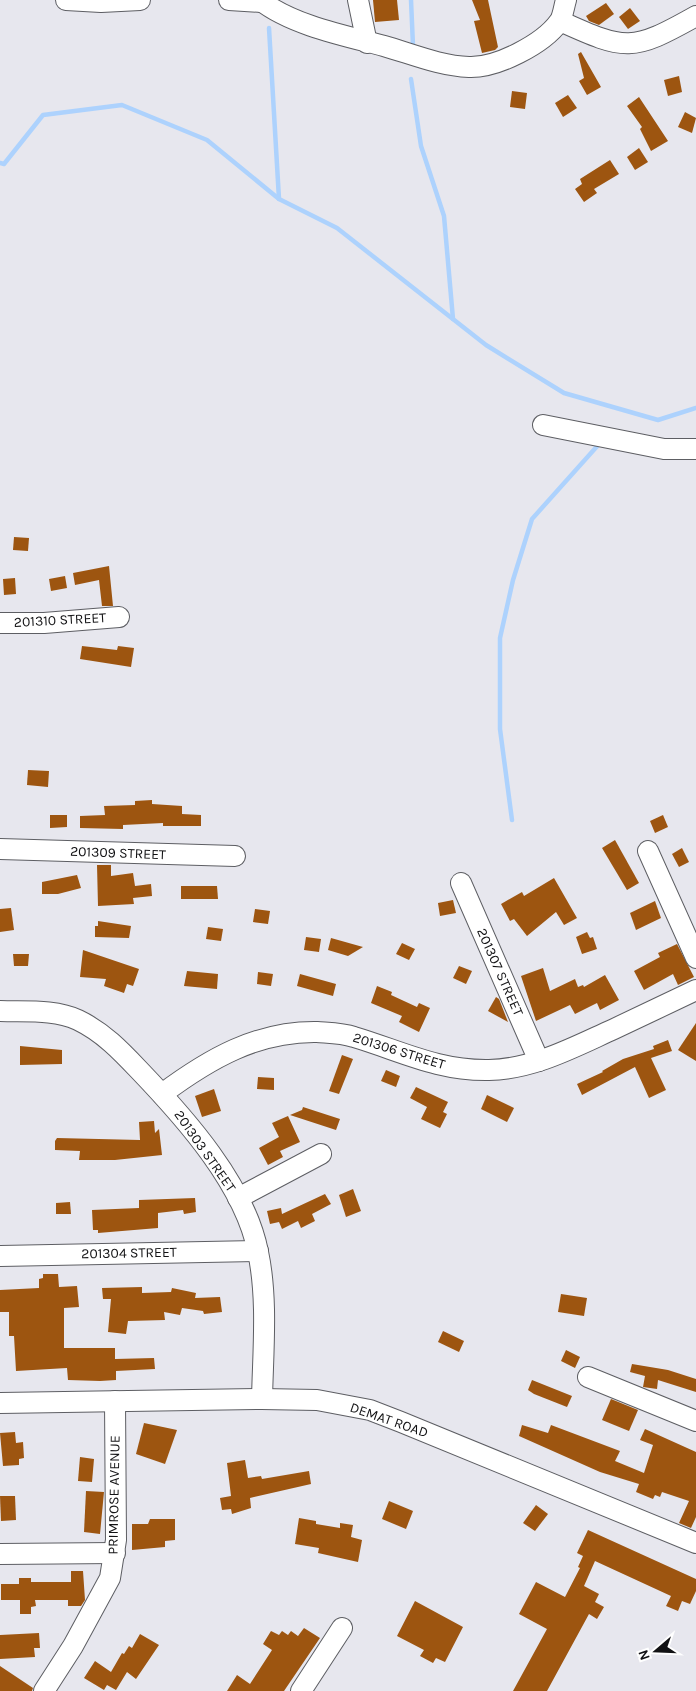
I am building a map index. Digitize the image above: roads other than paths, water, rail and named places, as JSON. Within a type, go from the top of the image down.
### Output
[{"type":"street","points":[[66,0],[101,2],[140,0]]},
{"type":"street","points":[[229,0],[261,1],[290,17],[367,43],[446,65],[470,67],[487,66],[506,59],[540,40],[560,21],[566,0]]},
{"type":"street","points":[[358,0],[367,43]]},
{"type":"street","points":[[560,21],[601,40],[615,44],[630,44],[646,41],[696,16]]},
{"type":"street","points":[[543,425],[664,449],[696,449]]},
{"type":"street","name":"201310 STREET","points":[[0,623],[44,623],[119,617]]},
{"type":"street","name":"201309 STREET","points":[[0,848],[235,856]]},
{"type":"street","points":[[648,851],[696,958]]},
{"type":"street","name":"201307 STREET","points":[[461,883],[539,1061]]},
{"type":"street","name":"201306 STREET","points":[[162,1094],[196,1069],[235,1048],[260,1039],[300,1033],[351,1036],[430,1064],[468,1070],[508,1068],[557,1056],[696,990]]},
{"type":"street","name":"201303 STREET","points":[[0,1011],[42,1012],[65,1015],[78,1020],[118,1048],[187,1121],[238,1198],[258,1251],[262,1278],[262,1399]]},
{"type":"street","points":[[238,1198],[321,1154]]},
{"type":"street","name":"201304 STREET","points":[[0,1256],[258,1251]]},
{"type":"street","points":[[588,1377],[696,1421]]},
{"type":"street","name":"DEMAT ROAD","points":[[0,1403],[262,1399],[317,1400],[370,1410],[696,1543]]},
{"type":"street","name":"PRIMROSE AVENUE","points":[[44,1691],[74,1646],[110,1578],[115,1553],[115,1401]]},
{"type":"street","points":[[0,1554],[115,1553]]},
{"type":"street","points":[[301,1691],[342,1628]]},
{"type":"waterway","points":[[411,0],[413,46]]},
{"type":"waterway","points":[[269,28],[279,199]]},
{"type":"waterway","points":[[411,79],[421,146],[444,216],[453,319]]},
{"type":"waterway","points":[[0,163],[4,164],[43,115],[122,105],[207,140],[279,199],[337,228],[486,345],[564,393],[658,420],[696,408]]},
{"type":"waterway","points":[[512,820],[500,729],[500,638],[513,580],[532,519],[600,443]]}]
